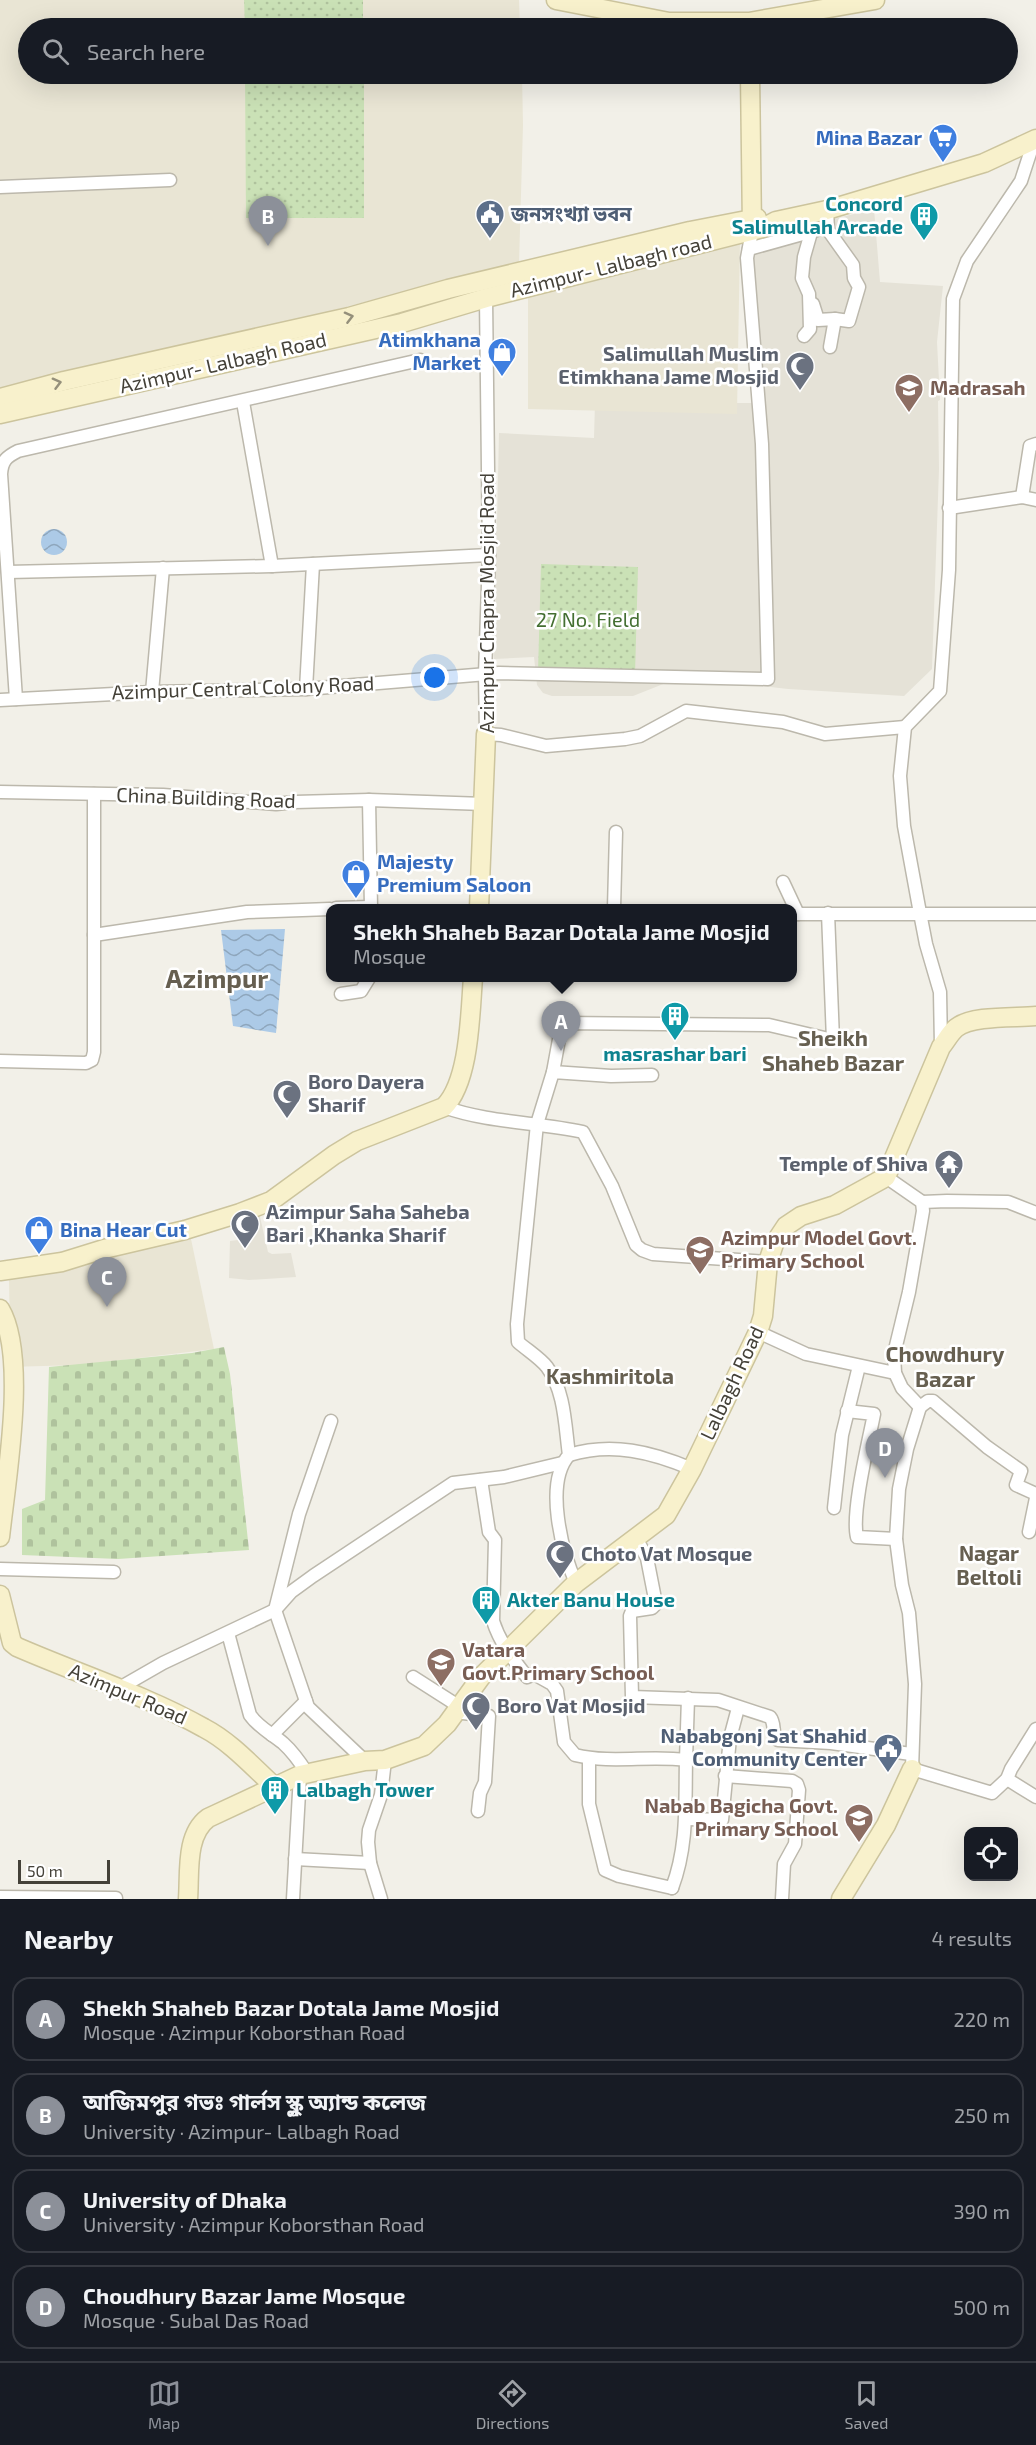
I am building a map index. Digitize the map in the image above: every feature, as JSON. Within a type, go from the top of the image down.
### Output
[{"type":"main road","points":[[559,0],[649,18]]},
{"type":"main road","points":[[789,18],[874,0]]},
{"type":"main road","points":[[751,84],[761,223]]},
{"type":"main road","points":[[761,223],[762,84]]},
{"type":"main road","name":"Azimpur- Lalbagh road","points":[[446,310],[761,223],[827,210],[984,163],[1035,140]]},
{"type":"main road","points":[[0,398],[64,381],[349,317],[448,289],[690,231],[761,223]]},
{"type":"main road","name":"Azimpur- Lalbagh Road","points":[[0,414],[402,323],[446,310]]},
{"type":"main road","name":"Azimpur Chapra Mosjid Road","points":[[479,904],[486,734]]},
{"type":"main road","points":[[0,1271],[62,1262],[104,1249],[185,1230],[246,1210],[270,1201],[357,1141],[444,1107],[453,1098],[464,1060],[473,982]]},
{"type":"main road","points":[[886,1177],[941,1047],[955,1029],[963,1023],[995,1018],[1036,1016]]},
{"type":"main road","name":"Lalbagh Road","points":[[270,1790],[303,1774],[365,1761],[385,1760],[424,1746],[447,1724],[481,1677],[576,1583],[666,1515],[692,1469],[758,1332],[763,1316],[771,1249],[786,1226],[801,1216],[844,1201],[886,1177]]},
{"type":"main road","points":[[0,1309],[10,1336],[14,1385],[9,1469],[0,1537]]},
{"type":"main road","points":[[0,1328],[6,1359],[0,1475]]},
{"type":"main road","name":"Azimpur Road","points":[[0,1595],[12,1643],[17,1647],[115,1691],[201,1739],[270,1790]]},
{"type":"main road","name":"Azimpur Road","points":[[0,1631],[12,1654],[115,1691]]},
{"type":"main road","points":[[845,1897],[886,1825],[911,1761]]},
{"type":"main road","points":[[188,1899],[193,1836],[199,1825],[208,1818],[270,1790]]},
{"type":"street","points":[[941,1047],[940,992],[926,944],[904,826],[900,776],[905,727],[940,692],[949,570],[953,299],[967,261],[1021,181],[1035,140]]},
{"type":"street","points":[[0,187],[170,180]]},
{"type":"street","points":[[812,229],[804,257],[802,278],[818,320],[849,321],[859,286],[853,265],[828,230],[827,210]]},
{"type":"street","points":[[749,249],[761,223]]},
{"type":"street","points":[[749,249],[812,229],[828,230]]},
{"type":"street","name":"Azimpur Central Colony Road","points":[[0,700],[152,692],[306,689],[485,674],[768,679],[762,444],[747,258],[749,249]]},
{"type":"street","points":[[804,336],[810,329],[809,294]]},
{"type":"street","name":"Azimpur Chapra Mosjid Road","points":[[486,298],[489,555],[485,674],[486,734]]},
{"type":"street","points":[[830,347],[836,319]]},
{"type":"street","points":[[16,699],[1,474],[2,464],[7,456],[18,451],[243,402],[420,360]]},
{"type":"street","points":[[243,402],[273,566]]},
{"type":"street","points":[[1023,497],[1030,446],[1036,444]]},
{"type":"street","points":[[949,508],[1023,497],[1036,500]]},
{"type":"street","points":[[8,572],[273,566],[489,555]]},
{"type":"street","points":[[306,689],[313,564]]},
{"type":"street","points":[[152,692],[163,568]]},
{"type":"street","points":[[486,734],[501,735],[546,746],[625,739],[640,736],[686,711],[783,722],[825,734],[905,727]]},
{"type":"street","name":"China Building Road","points":[[0,792],[174,796],[276,804],[369,800],[484,804]]},
{"type":"street","points":[[0,1061],[86,1063],[92,1060],[94,1052],[93,794]]},
{"type":"street","points":[[369,800],[370,904]]},
{"type":"street","points":[[614,904],[616,832]]},
{"type":"street","points":[[783,882],[791,904]]},
{"type":"street","points":[[94,935],[248,912],[326,909]]},
{"type":"street","points":[[576,1583],[561,1541],[557,1515],[566,1459],[560,1397],[555,1380],[546,1365],[518,1342],[518,1312],[537,1124],[553,1072],[562,1023],[769,1025],[832,1040],[828,913]]},
{"type":"street","points":[[797,914],[1036,914]]},
{"type":"street","points":[[341,994],[361,991],[367,982]]},
{"type":"street","points":[[553,1072],[610,1076],[652,1075]]},
{"type":"street","points":[[444,1107],[476,1117],[583,1132],[612,1186],[636,1245],[642,1250],[653,1254],[768,1262]]},
{"type":"street","points":[[886,1177],[922,1202],[1008,1202],[1036,1213]]},
{"type":"street","points":[[920,1407],[902,1388],[895,1373],[894,1354],[909,1292],[923,1211],[922,1202]]},
{"type":"street","points":[[758,1332],[806,1354],[895,1373]]},
{"type":"street","points":[[834,1508],[847,1411],[859,1366]]},
{"type":"street","points":[[911,1761],[915,1684],[909,1612],[896,1539],[899,1489],[907,1449],[920,1407],[928,1401],[933,1401],[987,1447],[1021,1471],[1016,1485],[1036,1496],[1029,1532]]},
{"type":"street","points":[[847,1411],[874,1414],[858,1507],[857,1537],[896,1539]]},
{"type":"street","points":[[331,1421],[299,1514],[275,1610],[308,1707],[365,1761]]},
{"type":"street","points":[[115,1691],[163,1663],[275,1610],[291,1592],[313,1576],[453,1483],[482,1480],[566,1459],[586,1450],[614,1447],[646,1453],[692,1469]]},
{"type":"street","points":[[482,1480],[489,1532],[495,1540],[493,1622],[508,1652],[527,1677],[534,1674],[552,1684],[557,1691],[564,1742],[575,1755],[589,1759],[648,1760],[666,1757],[686,1760]]},
{"type":"street","points":[[636,1538],[647,1558],[656,1604],[652,1608],[632,1611],[630,1616],[631,1695],[634,1697],[718,1700],[770,1717],[774,1734],[778,1740],[831,1743],[911,1761],[992,1793],[1007,1779],[1036,1729]]},
{"type":"street","points":[[0,1569],[114,1572]]},
{"type":"street","points":[[228,1633],[250,1715],[257,1726],[272,1735],[296,1756],[303,1774],[293,1899]]},
{"type":"street","points":[[413,1677],[460,1707],[463,1713],[489,1716],[485,1782],[480,1792],[478,1811]]},
{"type":"street","points":[[589,1759],[589,1804],[605,1870],[674,1894],[687,1819],[688,1698]]},
{"type":"street","points":[[272,1735],[306,1701]]},
{"type":"street","points":[[687,1819],[722,1820],[724,1776],[738,1708]]},
{"type":"street","points":[[381,1899],[370,1863],[369,1830],[381,1794],[385,1760]]},
{"type":"street","points":[[724,1776],[792,1781],[800,1790],[795,1845],[784,1864],[782,1899]]},
{"type":"street","points":[[1007,1779],[1036,1797]]},
{"type":"street","points":[[295,1859],[370,1863]]},
{"type":"street","points":[[0,1897],[116,1898]]},
{"type":"shaded area","points":[[0,0],[519,0],[520,18],[18,18],[18,84],[522,84],[519,264],[256,331],[0,388]]},
{"type":"shaded area","points":[[874,209],[880,282],[943,286],[937,342],[940,400],[938,401],[939,469],[932,669],[904,696],[788,689],[681,677],[633,696],[552,696],[543,693],[537,685],[534,657],[494,659],[499,433],[594,438],[595,403],[752,403],[754,239]]},
{"type":"shaded area","points":[[740,242],[737,414],[528,409],[528,293]]},
{"type":"shaded area","name":"Azimpur Saha Saheba Bari ,Khanka Sharif","points":[[258,1208],[268,1252],[272,1254],[291,1253],[296,1277],[249,1280],[229,1278],[230,1241],[246,1239],[241,1214]]},
{"type":"shaded area","points":[[191,1239],[214,1349],[80,1365],[7,1367],[10,1335],[9,1279]]},
{"type":"green space","points":[[244,0],[363,0],[363,18],[245,18]]},
{"type":"green space","points":[[245,84],[364,84],[364,218],[246,218]]},
{"type":"green space","name":"27 No. Field","points":[[541,564],[638,567],[635,675],[538,672]]},
{"type":"green space","points":[[224,1347],[230,1374],[249,1550],[118,1559],[22,1555],[22,1509],[45,1500],[49,1367],[192,1353]]},
{"type":"water","points":[[54,529],[63,533],[67,542],[63,551],[54,555],[45,551],[41,542],[45,533]]},
{"type":"water","points":[[285,929],[276,1033],[233,1026],[221,930]]},
{"type":"place","name":"Mina Bazar","points":[[943,164]]},
{"type":"place","name":"জনসংখ্যা ভবন","points":[[490,240]]},
{"type":"place","name":"Concord Salimullah Arcade","points":[[924,242]]},
{"type":"place","name":"আজিমপুর গভঃ গার্লস স্কুল অ্যান্ড কলেজ","points":[[268,246]]},
{"type":"place","name":"Atimkhana Market","points":[[502,378]]},
{"type":"place","name":"Salimullah Muslim Etimkhana Jame Mosjid","points":[[800,392]]},
{"type":"place","name":"Madrasah","points":[[909,414]]},
{"type":"place","name":"Majesty Premium Saloon","points":[[356,900]]},
{"type":"place","name":"masrashar bari","points":[[675,1042]]},
{"type":"place","name":"Shekh Shaheb Bazar Dotala Jame Mosjid","points":[[561,1051]]},
{"type":"place","name":"Boro Dayera Sharif","points":[[287,1120]]},
{"type":"place","name":"Temple of Shiva","points":[[949,1190]]},
{"type":"place","name":"Azimpur Saha Saheba Bari ,Khanka Sharif","points":[[245,1250]]},
{"type":"place","name":"Bina Hear Cut","points":[[39,1256]]},
{"type":"place","name":"Azimpur Model Govt. Primary School","points":[[700,1276]]},
{"type":"place","name":"University of Dhaka","points":[[107,1307]]},
{"type":"place","name":"Choudhury Bazar Jame Mosque","points":[[885,1478]]},
{"type":"place","name":"Choto Vat Mosque","points":[[560,1580]]},
{"type":"place","name":"Akter Banu House","points":[[486,1626]]},
{"type":"place","name":"Vatara Govt.Primary School","points":[[441,1688]]},
{"type":"place","name":"Boro Vat Mosjid","points":[[476,1732]]},
{"type":"place","name":"Nababgonj Sat Shahid Community Center","points":[[888,1774]]},
{"type":"place","name":"Lalbagh Tower","points":[[275,1816]]},
{"type":"place","name":"Nabab Bagicha Govt. Primary School","points":[[859,1844]]},
{"type":"district","name":"Azimpur","points":[[217,979]]},
{"type":"district","name":"Sheikh Shaheb Bazar","points":[[833,1050]]},
{"type":"district","name":"Chowdhury Bazar","points":[[945,1366]]},
{"type":"district","name":"Kashmiritola","points":[[610,1377]]},
{"type":"district","name":"Nagar Beltoli","points":[[989,1566]]}]
